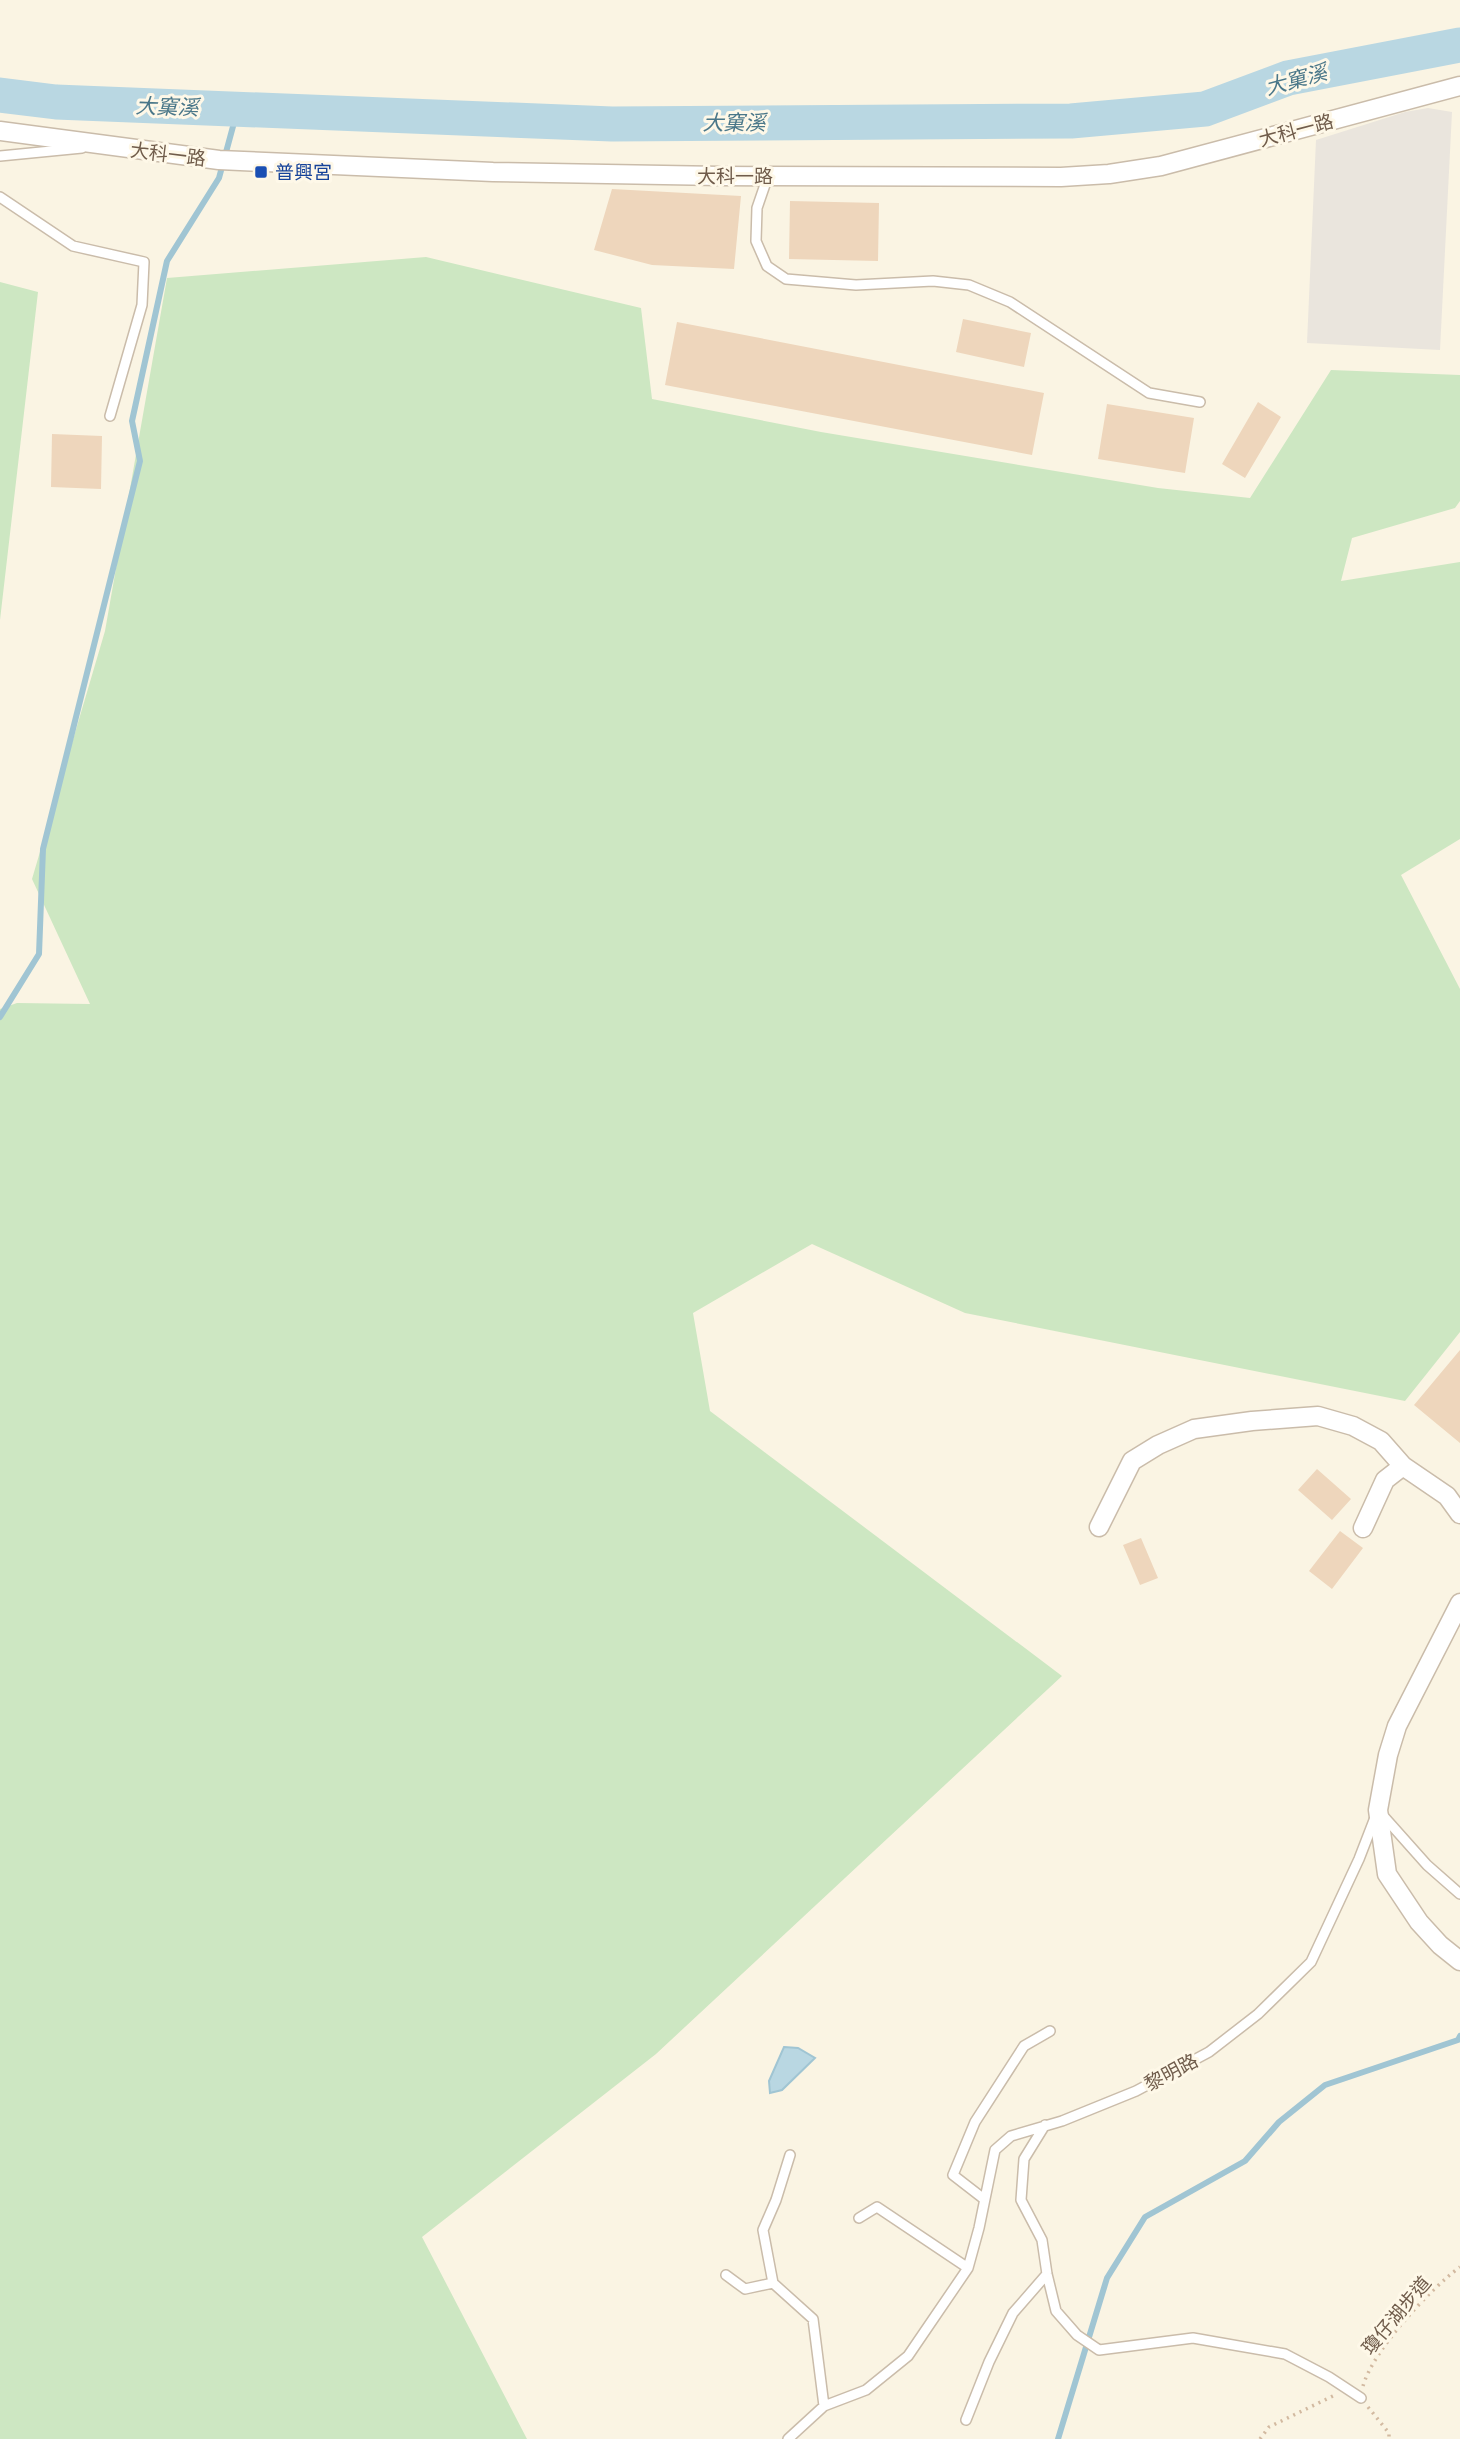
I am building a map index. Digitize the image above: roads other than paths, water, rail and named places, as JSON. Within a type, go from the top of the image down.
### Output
[{"type":"street","name":"大科一路","points":[[0,131],[232,161],[493,172],[1061,177],[1109,174],[1161,166],[1460,86]]},
{"type":"street","points":[[1099,1527],[1132,1461],[1158,1445],[1194,1429],[1318,1416],[1353,1426],[1381,1441],[1403,1466],[1447,1496],[1460,1514]]},
{"type":"street","points":[[1363,1528],[1385,1480],[1403,1466]]},
{"type":"street","name":"黎明路","points":[[1378,1810],[1388,1755],[1397,1726],[1460,1603]]},
{"type":"street","points":[[1378,1810],[1387,1874],[1419,1922],[1440,1945],[1460,1961]]},
{"type":"lane","points":[[0,156],[106,146]]},
{"type":"lane","points":[[768,176],[757,208],[756,241],[767,266],[786,279],[856,285],[933,281],[969,285],[1010,302],[1149,393],[1200,402]]},
{"type":"lane","points":[[0,197],[73,246],[144,262],[142,304],[110,416]]},
{"type":"lane","points":[[1378,1810],[1427,1864],[1460,1894]]},
{"type":"lane","name":"黎明路","points":[[788,2439],[824,2406],[866,2390],[908,2356],[968,2268],[995,2150],[1011,2136],[1062,2121],[1136,2091],[1209,2052],[1258,2014],[1311,1962],[1359,1859],[1378,1810]]},
{"type":"lane","points":[[984,2199],[953,2175],[975,2122],[1024,2046],[1050,2031]]},
{"type":"lane","points":[[1045,2125],[1024,2159],[1021,2200],[1042,2240],[1056,2311],[1077,2335],[1099,2350],[1193,2338],[1285,2354],[1329,2377],[1361,2398]]},
{"type":"lane","points":[[790,2155],[776,2200],[762,2230],[773,2283],[813,2319],[824,2406]]},
{"type":"lane","points":[[859,2218],[877,2207],[968,2268]]},
{"type":"lane","points":[[966,2420],[989,2362],[1013,2313],[1047,2274]]},
{"type":"lane","points":[[726,2275],[745,2289],[773,2283]]},
{"type":"water","points":[[784,2047],[798,2048],[815,2058],[782,2090],[770,2093],[769,2081]]},
{"type":"waterway","name":"大窠溪","points":[[0,95],[56,102],[612,124],[1071,121],[1205,109],[1288,78],[1460,45]]},
{"type":"waterway","points":[[0,1017],[39,954],[43,849],[140,461],[132,421],[167,261],[219,178],[238,108]]},
{"type":"waterway","points":[[1058,2439],[1107,2278],[1145,2217],[1245,2161],[1279,2122],[1325,2085],[1458,2040],[1460,2036]]},
{"type":"place","name":"普興宮","points":[[261,172]]}]
